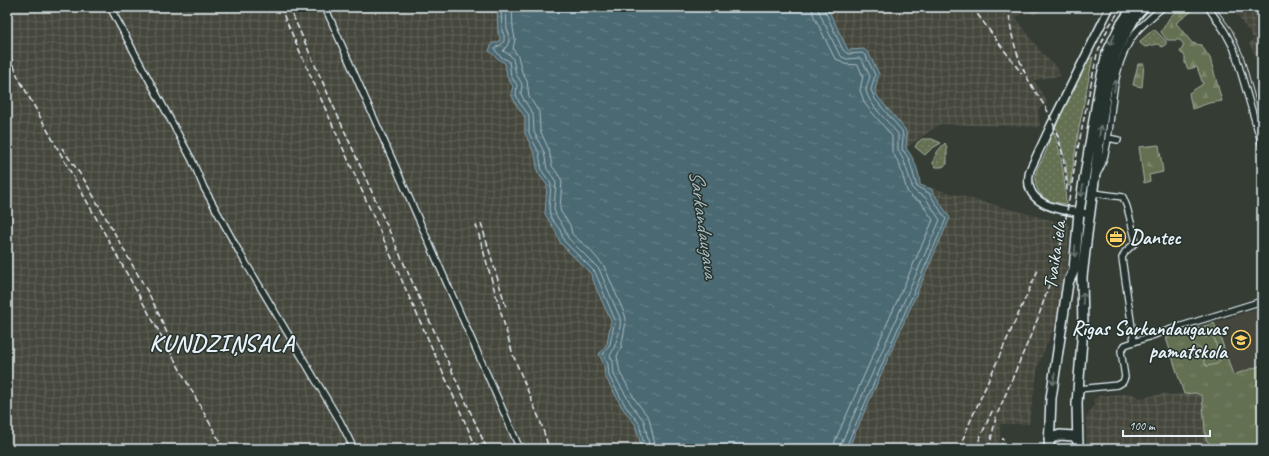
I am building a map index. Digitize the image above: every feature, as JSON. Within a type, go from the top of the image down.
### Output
[{"type":"main road","points":[[1090,169],[1107,54],[1120,26],[1133,7]]},
{"type":"main road","points":[[1079,212],[1115,56],[1128,28],[1144,7]]},
{"type":"main road","name":"Tvaika iela","points":[[1078,445],[1077,403],[1083,328],[1082,277],[1094,179],[1090,169]]},
{"type":"main road","name":"Tvaika iela","points":[[1049,444],[1051,398],[1068,283],[1074,270],[1079,212]]},
{"type":"main road","name":"Tvaika iela","points":[[1049,444],[1060,435],[1074,436],[1078,445]]},
{"type":"street","points":[[110,7],[192,160],[204,188],[237,248],[332,408],[354,449]]},
{"type":"street","points":[[325,7],[520,449]]},
{"type":"street","name":"Tvaika iela","points":[[1079,212],[1046,206],[1039,202],[1029,187],[1030,170],[1051,124],[1110,7]]},
{"type":"street","points":[[1094,179],[1100,168],[1108,138],[1116,78],[1125,50],[1136,33],[1163,7]]},
{"type":"street","points":[[1208,7],[1225,32],[1234,49],[1262,145]]},
{"type":"street","points":[[1108,138],[1118,140]]},
{"type":"street","points":[[1093,193],[1123,197],[1127,207],[1136,242],[1125,252],[1122,258],[1134,342]]},
{"type":"street","points":[[1079,212],[1090,214]]},
{"type":"street","points":[[1078,389],[1121,384],[1125,377],[1121,351],[1125,345],[1262,301]]},
{"type":"shaded area","points":[[7,7],[497,7],[498,33],[500,36],[500,41],[495,43],[493,54],[498,61],[505,63],[507,77],[513,86],[511,94],[515,103],[525,117],[525,133],[535,155],[538,173],[547,185],[545,209],[548,220],[556,232],[561,244],[591,274],[611,321],[607,343],[600,351],[605,376],[623,409],[635,424],[642,449],[7,449]]},
{"type":"shaded area","points":[[827,7],[1043,7],[1034,15],[1027,9],[1016,18],[1041,52],[1058,69],[1060,76],[1034,80],[1048,103],[1038,109],[1040,127],[940,124],[906,148],[907,136],[905,129],[878,97],[875,90],[879,79],[850,50],[846,48]]},
{"type":"shaded area","points":[[1231,7],[1262,7],[1257,11],[1262,17],[1262,62],[1257,64],[1253,50],[1249,44],[1254,39]]},
{"type":"shaded area","points":[[921,185],[1069,225],[1067,264],[1060,313],[1038,366],[1029,424],[1000,424],[1000,449],[848,449],[950,218],[931,190]]},
{"type":"shaded area","name":"Rīgas Sarkandaugavas pamatskola","points":[[1262,307],[1262,365],[1233,375],[1214,323]]},
{"type":"shaded area","points":[[1130,393],[1140,398],[1167,393],[1168,395],[1196,393],[1202,396],[1206,440],[1209,443],[1209,449],[1087,449],[1086,418],[1094,405],[1093,399],[1099,396]]},
{"type":"green space","points":[[1181,7],[1196,8],[1176,23],[1192,43],[1201,45],[1210,58],[1222,101],[1209,103],[1192,109],[1189,93],[1203,84],[1197,67],[1188,69],[1185,63],[1185,56],[1180,52],[1184,45],[1180,40],[1167,40],[1161,32],[1170,17]]},
{"type":"green space","points":[[1154,29],[1166,41],[1166,44],[1162,47],[1158,44],[1145,47],[1140,43],[1140,41]]},
{"type":"green space","points":[[1093,57],[1079,128],[1070,186],[1068,186],[1066,163],[1055,125],[1088,60]]},
{"type":"green space","points":[[1138,64],[1144,64],[1142,87],[1133,85]]},
{"type":"green space","points":[[1052,132],[1054,132],[1057,141],[1061,159],[1066,204],[1054,202],[1043,197],[1040,194],[1035,182],[1038,167],[1045,153]]},
{"type":"green space","points":[[922,139],[932,139],[941,143],[925,155],[915,147]]},
{"type":"green space","points":[[945,143],[947,148],[947,164],[942,167],[936,167],[933,164],[935,155]]},
{"type":"green space","points":[[1159,145],[1163,172],[1149,175],[1150,181],[1144,183],[1139,147]]},
{"type":"green space","points":[[1214,323],[1233,375],[1262,365],[1262,449],[1209,449],[1209,443],[1206,440],[1202,396],[1196,393],[1184,394],[1166,338]]},
{"type":"green space","points":[[1195,332],[1204,338],[1210,335],[1214,337],[1220,360],[1217,364],[1207,366],[1204,363],[1203,351],[1193,342],[1192,336]]},
{"type":"water","name":"Sarkandaugava","points":[[497,7],[827,7],[848,50],[864,49],[869,54],[879,74],[875,90],[878,97],[905,129],[907,136],[906,148],[912,156],[916,166],[920,185],[931,189],[950,218],[848,449],[642,449],[635,424],[623,409],[605,376],[604,365],[599,354],[607,343],[611,321],[591,274],[561,244],[556,232],[545,214],[547,185],[538,173],[535,155],[525,133],[525,117],[515,103],[511,94],[513,86],[507,77],[505,63],[489,51],[492,43],[500,41],[500,36],[498,34]]},
{"type":"tram line","points":[[1215,7],[1232,30],[1243,55],[1262,123]]},
{"type":"railway","points":[[280,7],[477,449]]},
{"type":"railway","points":[[289,7],[487,449]]},
{"type":"railway","points":[[972,7],[1022,74]]},
{"type":"railway","points":[[1009,7],[1012,33],[1019,59],[1028,80],[1048,112],[1059,141],[1064,161],[1067,191]]},
{"type":"railway","points":[[989,449],[996,417],[1038,318],[1054,270],[1062,240],[1078,148],[1097,54],[1109,26],[1122,7]]},
{"type":"railway","points":[[7,48],[18,77],[224,449]]},
{"type":"railway","points":[[62,148],[85,181],[150,296],[173,347]]},
{"type":"railway","points":[[481,223],[506,307]]},
{"type":"railway","points":[[476,225],[513,355],[541,423],[549,449]]},
{"type":"railway","points":[[959,449],[1038,270]]},
{"type":"railway","points":[[975,449],[994,407]]},
{"type":"railway","points":[[1001,449],[1003,438]]},
{"type":"place","name":"Dantec","points":[[1116,237]]},
{"type":"place","name":"Rīgas Sarkandaugavas pamatskola","points":[[1241,340]]},
{"type":"district","name":"KUNDZIŅSALA","points":[[222,343]]}]
